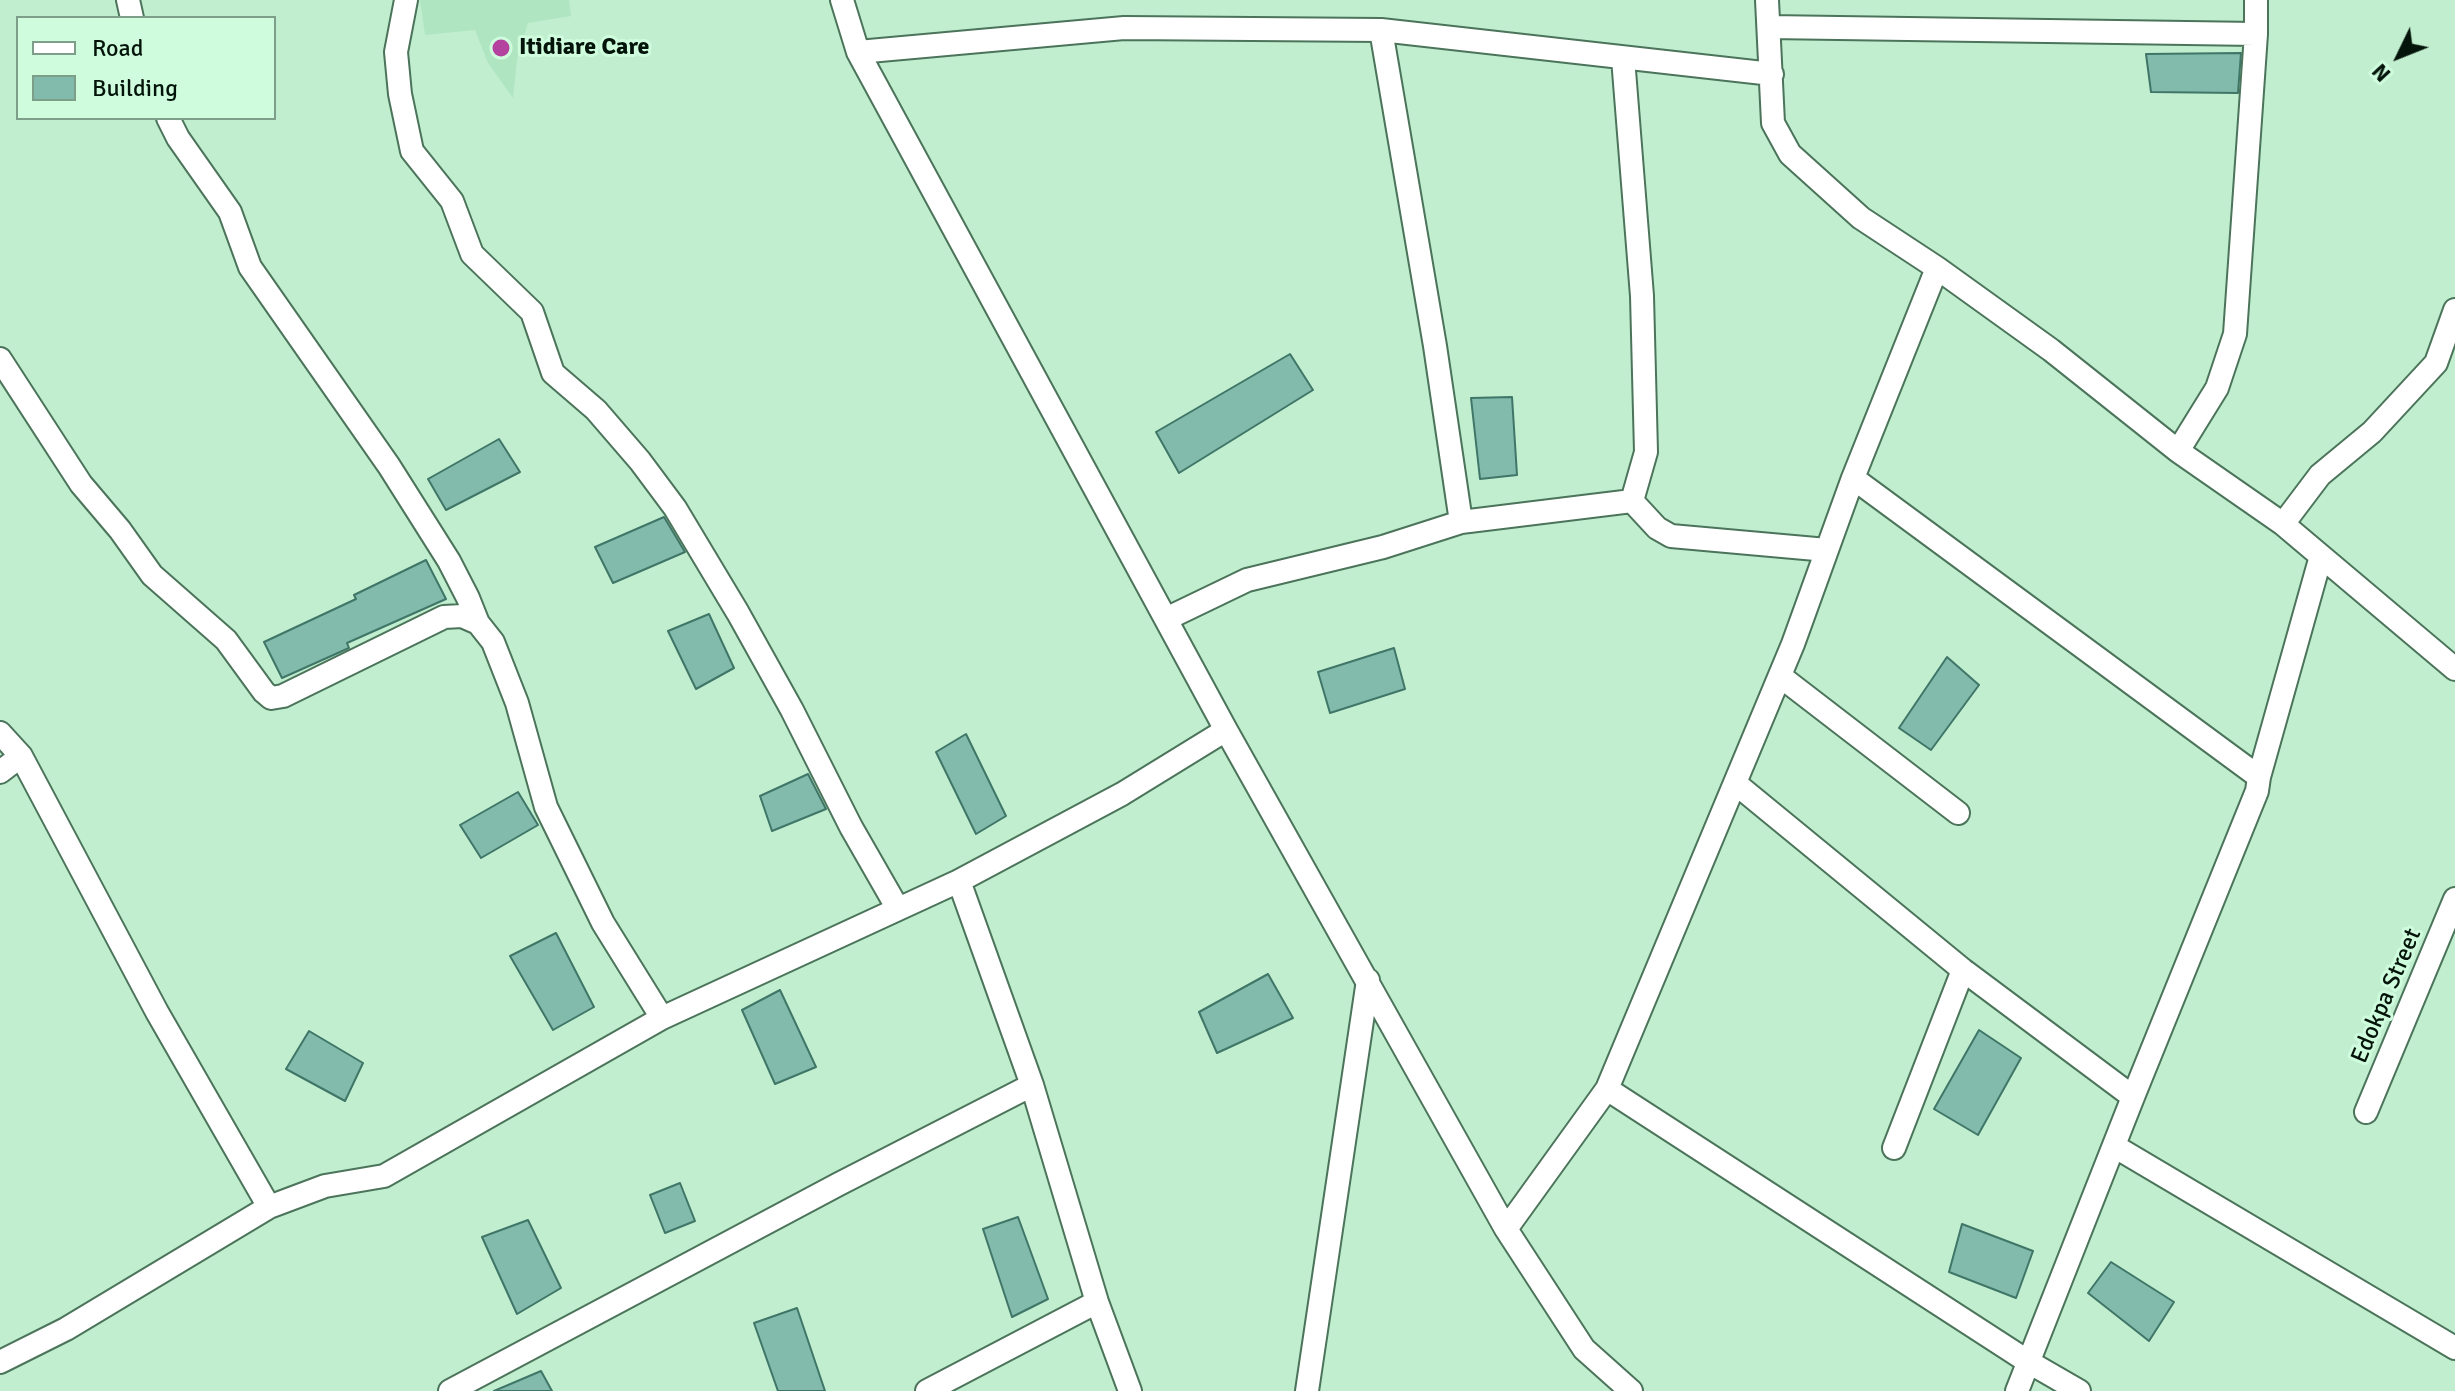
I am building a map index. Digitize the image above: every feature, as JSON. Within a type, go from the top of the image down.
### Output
[{"type":"street","points":[[406,0],[396,52],[400,94],[412,151],[452,201],[472,254],[532,312],[553,373],[596,410],[675,508],[746,627],[851,827],[898,909]]},
{"type":"street","points":[[842,0],[858,52],[1226,730],[1506,1229],[1584,1349],[1631,1391]]},
{"type":"street","points":[[1767,0],[1773,123],[1790,154],[1861,218],[2051,350],[2178,451],[2283,524],[2455,669]]},
{"type":"street","points":[[2178,451],[2217,388],[2235,334],[2256,0]]},
{"type":"street","points":[[1769,27],[2256,34]]},
{"type":"street","points":[[858,52],[1124,28],[1381,30],[1772,74]]},
{"type":"street","points":[[1381,30],[1461,522]]},
{"type":"street","points":[[1623,58],[1642,296],[1646,452],[1632,501]]},
{"type":"street","points":[[169,120],[178,138],[230,212],[250,267],[389,466],[449,561],[478,623],[493,642],[517,703],[546,807],[603,923],[662,1018]]},
{"type":"street","points":[[1506,1229],[1607,1089],[1780,676],[1853,478],[1937,268]]},
{"type":"street","points":[[2283,524],[2320,475],[2372,432],[2436,363],[2455,310]]},
{"type":"street","points":[[0,359],[81,484],[120,530],[152,575],[226,640],[271,698],[283,696],[444,617],[462,616],[478,623]]},
{"type":"street","points":[[1853,478],[2259,777]]},
{"type":"street","points":[[1166,619],[1247,580],[1383,547],[1461,522],[1632,501]]},
{"type":"street","points":[[1632,501],[1657,528],[1671,536],[1827,550]]},
{"type":"street","points":[[2017,1391],[2257,791],[2321,556]]},
{"type":"street","points":[[1780,676],[1958,813]]},
{"type":"street","points":[[0,1362],[66,1329],[269,1207],[325,1186],[384,1176],[662,1018],[959,881],[1122,794],[1226,730]]},
{"type":"street","points":[[0,733],[21,756],[157,1012],[269,1207]]},
{"type":"street","points":[[0,772],[21,756]]},
{"type":"street","points":[[1735,783],[1963,970],[2133,1097]]},
{"type":"street","points":[[959,881],[1032,1085],[1097,1302],[1130,1391]]},
{"type":"street","name":"Edokpa Street","points":[[2366,1112],[2455,899]]},
{"type":"street","points":[[1894,1148],[1963,970]]},
{"type":"street","points":[[1307,1391],[1368,980]]},
{"type":"street","points":[[450,1391],[1032,1085]]},
{"type":"street","points":[[1607,1089],[2027,1361],[2079,1391]]},
{"type":"street","points":[[2114,1146],[2455,1348]]},
{"type":"street","points":[[927,1391],[1097,1302]]},
{"type":"shaded area","name":"Itidiare Care","points":[[420,0],[569,0],[571,16],[528,23],[517,60],[513,98],[488,63],[475,30],[425,35]]},
{"type":"building","points":[[2241,53],[2238,93],[2151,92],[2146,54]]},
{"type":"building","points":[[1290,354],[1313,390],[1179,473],[1156,432]]},
{"type":"building","points":[[1512,397],[1517,475],[1480,479],[1471,398]]},
{"type":"building","points":[[499,439],[520,472],[446,510],[428,479]]},
{"type":"building","points":[[664,517],[685,552],[613,583],[595,547]]},
{"type":"building","points":[[426,560],[446,599],[347,643],[349,648],[282,678],[264,642],[356,599],[354,595]]},
{"type":"building","points":[[709,614],[734,668],[696,689],[668,631]]},
{"type":"building","points":[[1394,648],[1405,689],[1330,713],[1318,672]]},
{"type":"building","points":[[1947,657],[1979,685],[1931,750],[1899,728]]},
{"type":"building","points":[[966,734],[1006,816],[976,834],[936,752]]},
{"type":"building","points":[[808,774],[826,809],[772,831],[760,796]]},
{"type":"building","points":[[518,792],[538,825],[481,858],[460,825]]},
{"type":"building","points":[[556,933],[594,1007],[553,1030],[510,956]]},
{"type":"building","points":[[1268,974],[1293,1018],[1217,1053],[1199,1012]]},
{"type":"building","points":[[780,990],[816,1067],[775,1084],[742,1010]]},
{"type":"building","points":[[1979,1030],[2021,1058],[1978,1135],[1934,1109]]},
{"type":"building","points":[[309,1031],[363,1063],[345,1101],[286,1069]]},
{"type":"building","points":[[680,1183],[695,1221],[665,1233],[650,1195]]},
{"type":"building","points":[[1018,1217],[1048,1299],[1012,1317],[983,1229]]},
{"type":"building","points":[[528,1220],[561,1288],[517,1314],[482,1237]]},
{"type":"building","points":[[1962,1224],[2033,1251],[2016,1298],[1949,1272]]},
{"type":"building","points":[[2111,1262],[2174,1302],[2149,1341],[2088,1293]]},
{"type":"building","points":[[797,1308],[825,1391],[778,1391],[754,1323]]},
{"type":"building","points":[[541,1371],[552,1391],[494,1391]]},
{"type":"place","name":"Itidiare Care","points":[[501,48]]}]
